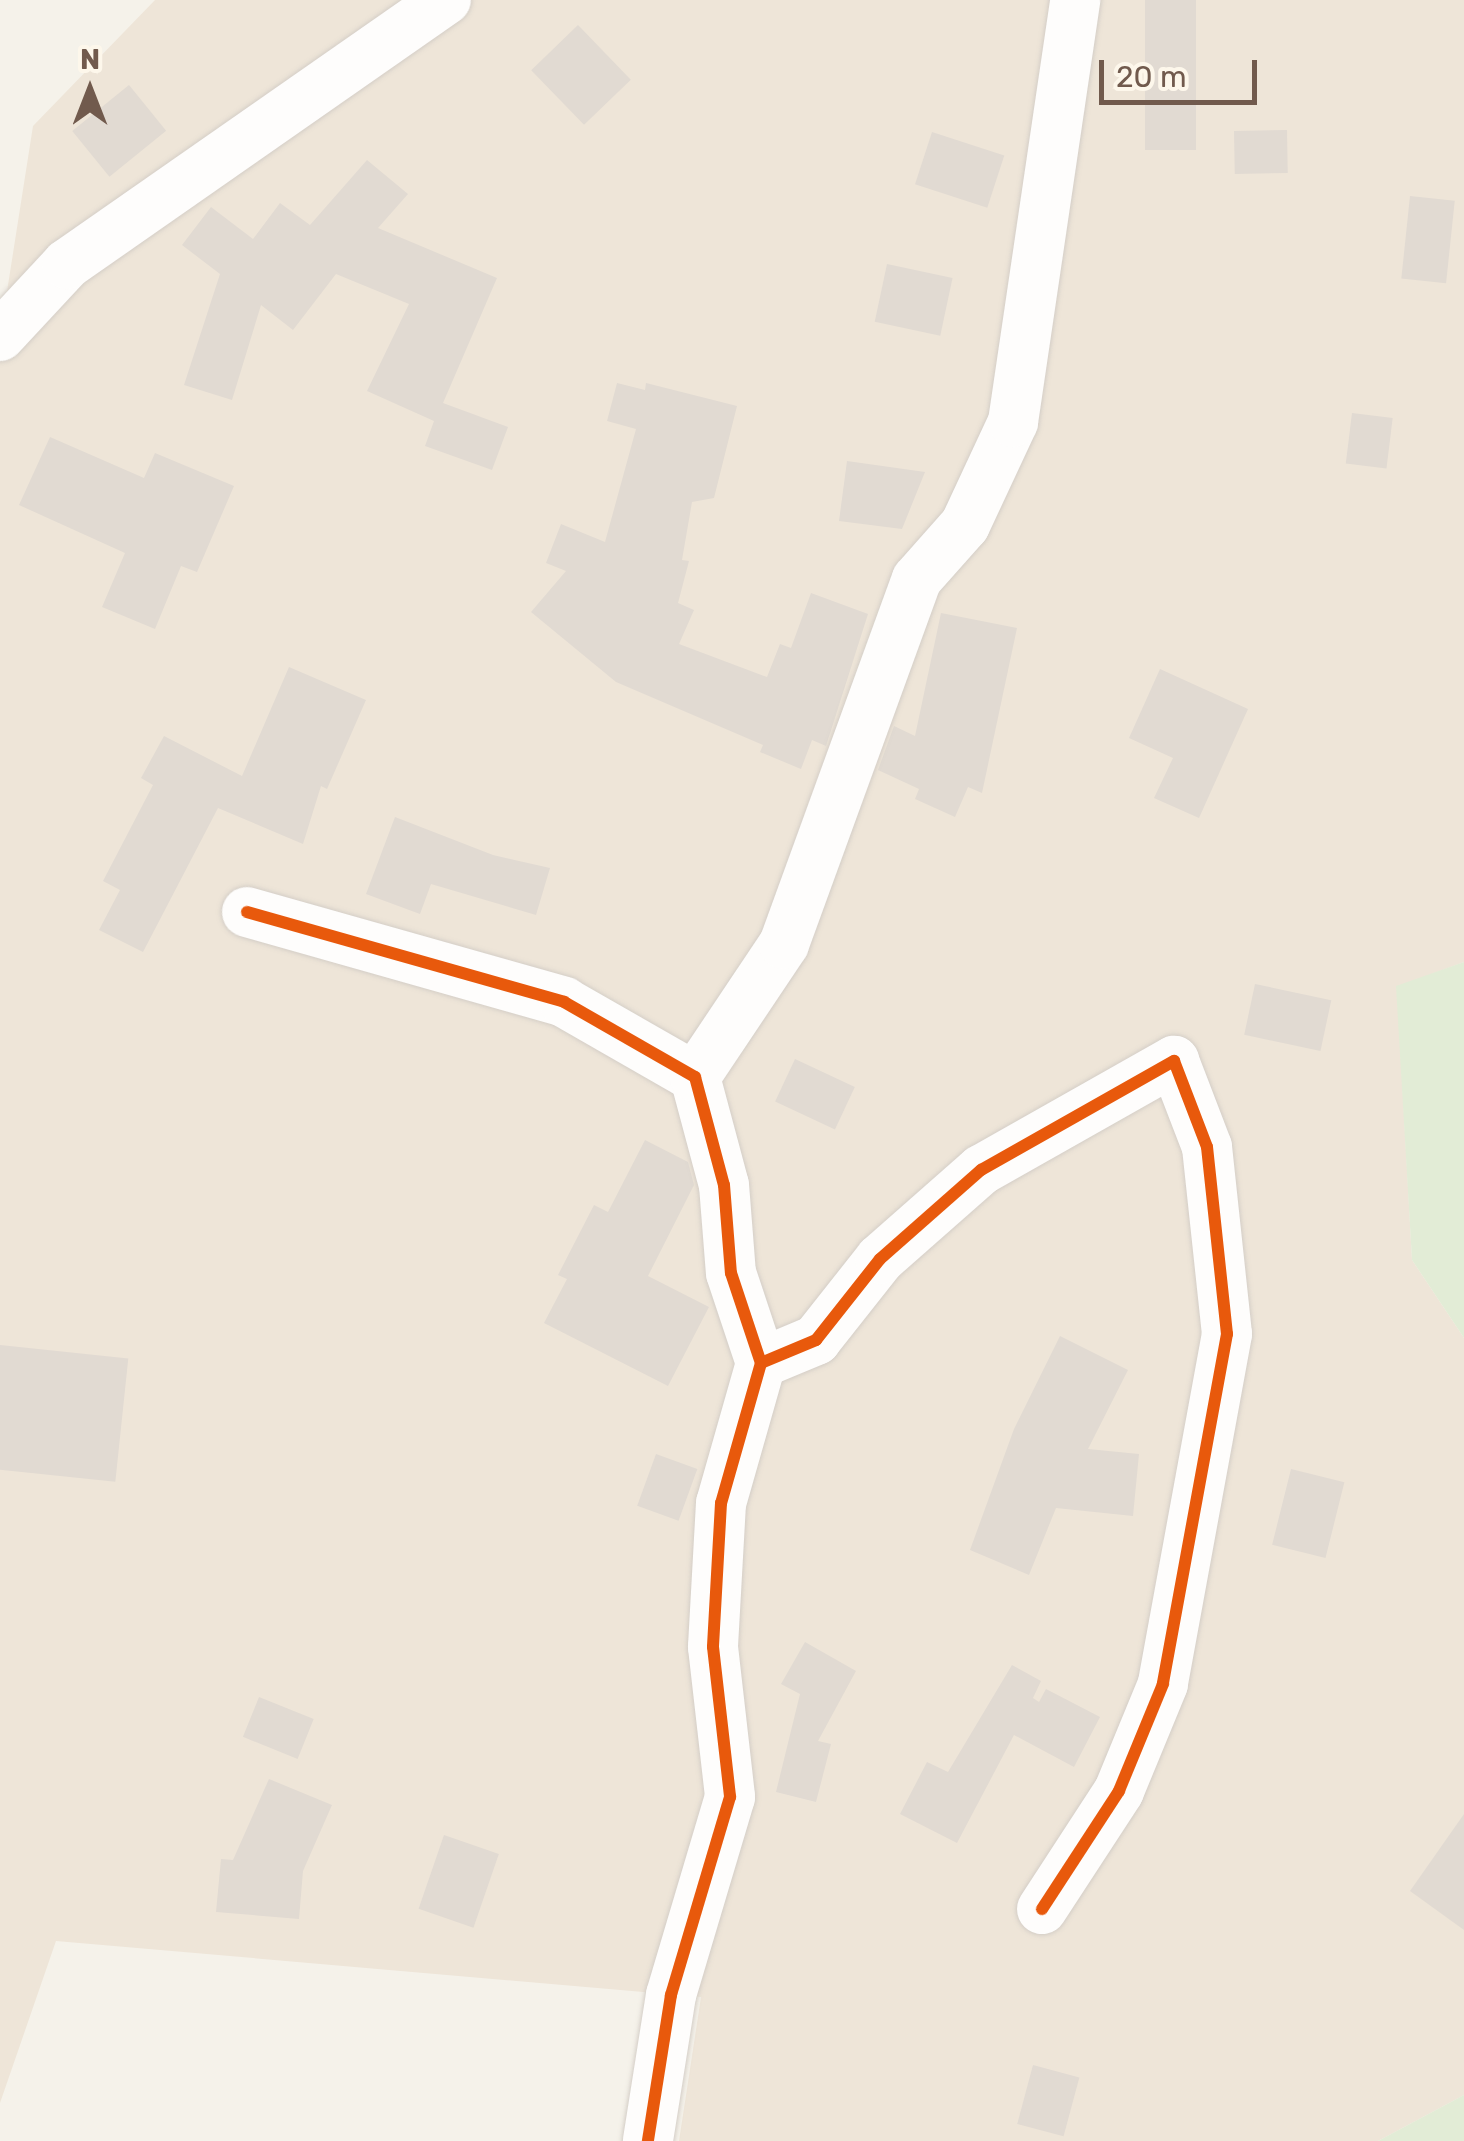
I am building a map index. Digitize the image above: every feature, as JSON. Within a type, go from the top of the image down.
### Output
[{"type":"street","points":[[0,336],[67,264],[446,0]]},
{"type":"street","points":[[695,1077],[784,944],[917,579],[965,525],[1013,422],[1075,0]]},
{"type":"street","points":[[247,912],[564,1002],[695,1077],[724,1185],[731,1273],[761,1363],[721,1502],[712,1647],[730,1797],[671,1995],[648,2141]]},
{"type":"street","points":[[761,1363],[816,1340],[880,1259],[981,1170],[1174,1061],[1206,1146],[1228,1334],[1163,1684],[1120,1791],[1042,1909]]},
{"type":"shaded area","points":[[155,0],[1464,0],[1464,962],[1397,987],[1412,1260],[1464,1338],[1464,2095],[1378,2141],[679,2141],[701,1997],[56,1941],[0,2103],[0,336],[33,126]]},
{"type":"green space","points":[[1464,962],[1464,1338],[1412,1260],[1396,986]]},
{"type":"green space","points":[[1464,2095],[1464,2141],[1378,2141]]},
{"type":"building","points":[[1145,0],[1196,0],[1196,150],[1145,150]]},
{"type":"building","points":[[578,25],[631,80],[584,125],[531,70]]},
{"type":"building","points":[[129,85],[166,131],[109,177],[72,131]]},
{"type":"building","points":[[1287,130],[1288,173],[1235,174],[1234,131]]},
{"type":"building","points":[[932,132],[1004,155],[987,208],[915,184]]},
{"type":"building","points":[[367,160],[408,194],[378,228],[497,278],[443,403],[508,427],[492,470],[425,446],[434,421],[367,391],[409,304],[336,274],[293,330],[261,305],[232,400],[184,385],[220,274],[182,245],[211,207],[253,239],[280,203],[310,225]]},
{"type":"building","points":[[1410,196],[1455,201],[1446,283],[1401,279]]},
{"type":"building","points":[[887,264],[953,278],[940,336],[875,322]]},
{"type":"building","points":[[617,383],[645,390],[646,383],[737,406],[714,498],[692,502],[682,560],[689,561],[678,603],[694,610],[679,644],[767,677],[780,644],[791,648],[811,593],[868,614],[826,746],[812,740],[801,769],[760,752],[763,745],[616,682],[531,612],[566,571],[546,563],[561,524],[605,542],[636,429],[607,421]]},
{"type":"building","points":[[1352,413],[1393,418],[1386,469],[1346,464]]},
{"type":"building","points":[[50,437],[144,478],[155,453],[234,486],[197,572],[181,566],[155,629],[102,607],[125,553],[19,505]]},
{"type":"building","points":[[847,461],[925,472],[902,529],[839,521]]},
{"type":"building","points":[[941,613],[1017,628],[982,793],[968,787],[955,817],[915,799],[919,789],[878,770],[894,726],[915,736]]},
{"type":"building","points":[[289,667],[366,700],[327,789],[321,786],[303,844],[218,808],[143,952],[99,930],[120,890],[103,881],[153,785],[141,778],[164,736],[242,776]]},
{"type":"building","points":[[1160,669],[1248,709],[1199,818],[1154,798],[1173,758],[1129,738]]},
{"type":"building","points":[[395,817],[493,855],[550,868],[536,915],[431,884],[420,914],[366,894]]},
{"type":"building","points":[[1255,984],[1331,1000],[1320,1051],[1244,1035]]},
{"type":"building","points":[[795,1059],[855,1087],[835,1129],[775,1102]]},
{"type":"building","points":[[645,1140],[688,1162],[694,1185],[648,1276],[709,1307],[668,1386],[544,1323],[567,1279],[558,1275],[594,1205],[608,1212]]},
{"type":"building","points":[[1060,1336],[1128,1370],[1088,1449],[1139,1454],[1133,1516],[1056,1508],[1029,1575],[970,1550],[1014,1429]]},
{"type":"building","points":[[0,1345],[128,1358],[115,1482],[0,1470]]},
{"type":"building","points":[[656,1454],[697,1469],[679,1521],[637,1506]]},
{"type":"building","points":[[1291,1469],[1344,1482],[1325,1558],[1272,1545]]},
{"type":"building","points":[[805,1642],[856,1671],[818,1741],[831,1744],[816,1802],[776,1792],[800,1694],[781,1684]]},
{"type":"building","points":[[1012,1665],[1041,1681],[1033,1698],[1039,1702],[1046,1689],[1100,1717],[1074,1767],[1014,1735],[957,1843],[900,1814],[927,1762],[948,1772]]},
{"type":"building","points":[[259,1697],[314,1719],[298,1759],[243,1737]]},
{"type":"building","points":[[269,1779],[332,1805],[303,1871],[299,1919],[216,1912],[221,1859],[233,1860]]},
{"type":"building","points":[[1464,1814],[1464,1930],[1410,1891]]},
{"type":"building","points":[[444,1835],[499,1854],[473,1928],[419,1909]]},
{"type":"building","points":[[1033,2065],[1079,2077],[1064,2136],[1017,2124]]},
{"type":"cycle path","points":[[247,912],[564,1002],[695,1077],[724,1185],[731,1273],[761,1363],[721,1503],[713,1647],[730,1797],[671,1995],[648,2141]]},
{"type":"cycle path","points":[[761,1363],[816,1340],[880,1259],[981,1170],[1174,1061],[1207,1147],[1227,1334],[1163,1684],[1119,1791],[1042,1909]]}]
